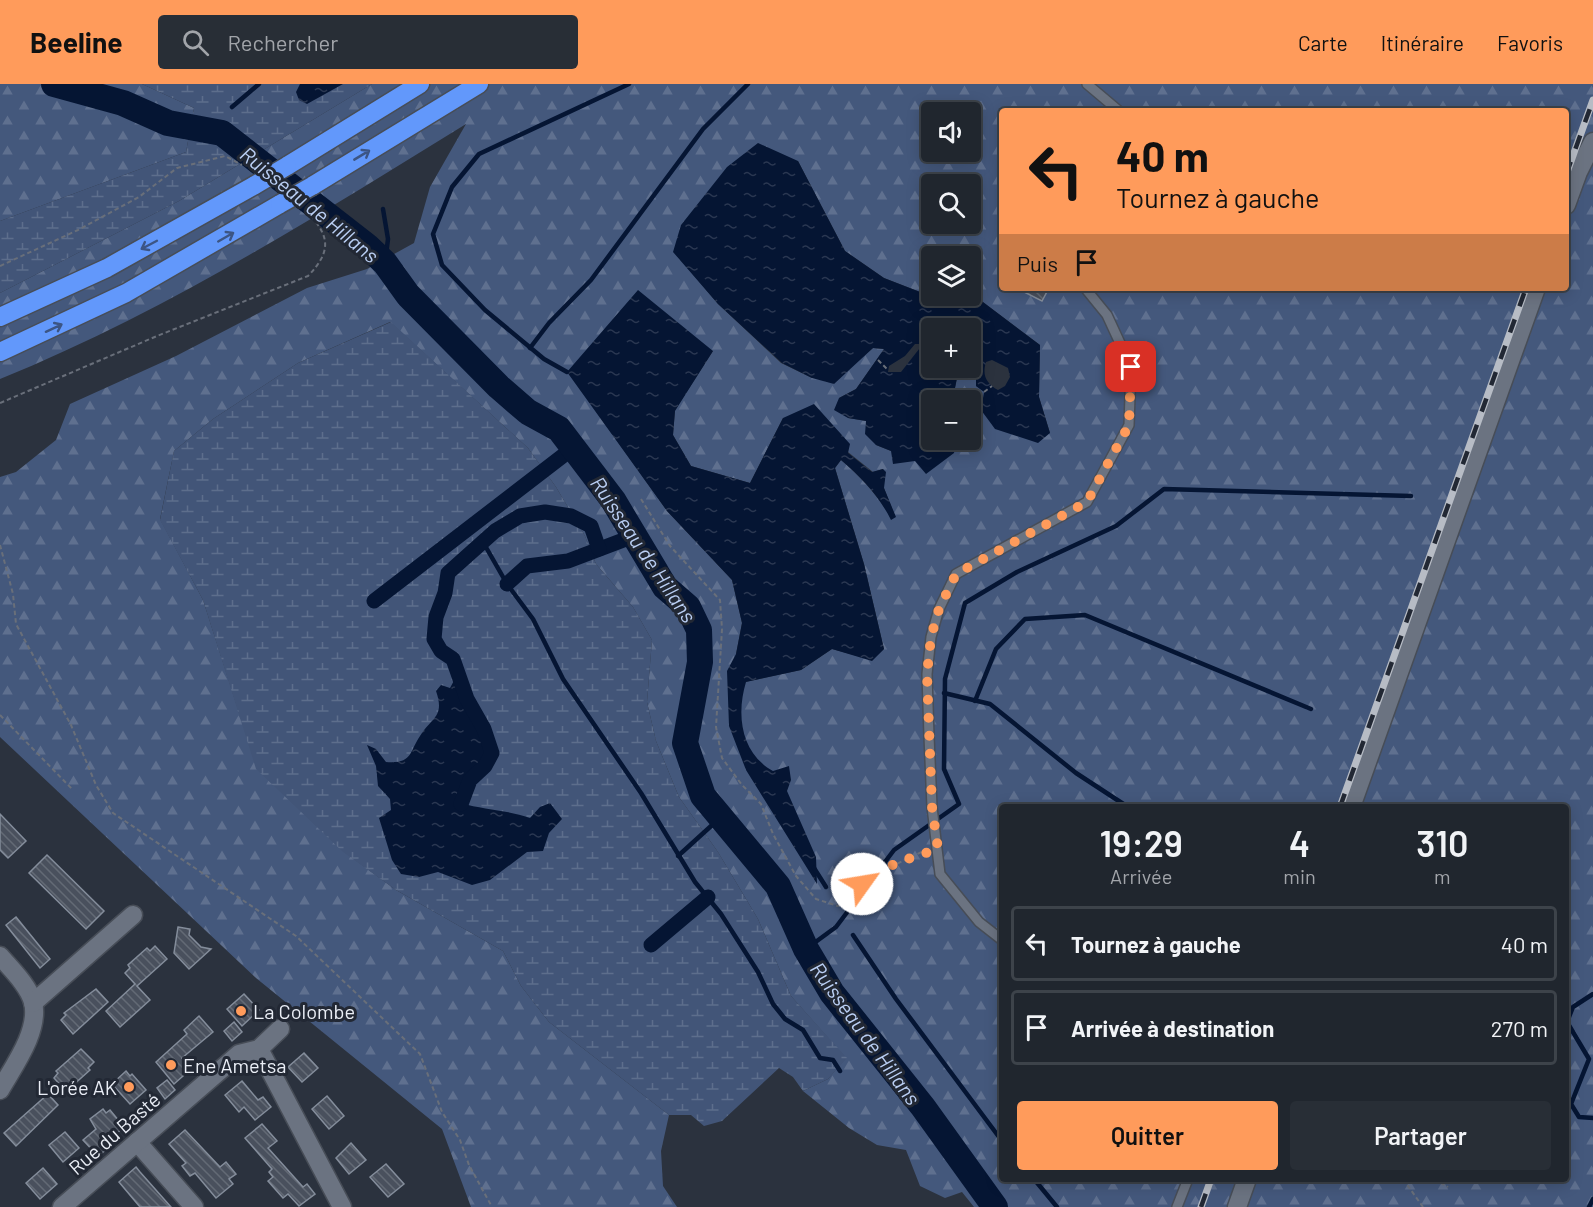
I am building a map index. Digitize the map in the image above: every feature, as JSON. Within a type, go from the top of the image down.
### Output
[{"type":"highway","points":[[0,318],[107,268],[255,185],[420,84]]},
{"type":"highway","points":[[0,352],[126,293],[312,186],[479,84]]},
{"type":"street","points":[[1569,198],[1593,142]]},
{"type":"street","points":[[1352,804],[1535,291]]},
{"type":"street","points":[[33,1003],[133,915]]},
{"type":"street","points":[[0,956],[23,985],[33,1003],[30,1031],[0,1090]]},
{"type":"street","name":"Rue du Basté","points":[[62,1207],[239,1054],[259,1049],[280,1029]]},
{"type":"street","points":[[259,1049],[342,1207]]},
{"type":"street","points":[[137,1142],[194,1207]]},
{"type":"street","points":[[1237,1207],[1246,1182]]},
{"type":"lane","points":[[1087,84],[1115,108]]},
{"type":"lane","points":[[999,938],[979,922],[940,874],[932,807],[927,674],[931,637],[939,609],[956,574],[1087,502],[1129,425],[1131,367],[1107,315],[1088,291]]},
{"type":"lane","points":[[1177,1207],[1187,1182]]},
{"type":"path","points":[[0,266],[78,230],[140,197],[177,168],[225,156],[242,165]]},
{"type":"path","points":[[0,403],[157,336],[308,276],[317,267],[327,245],[323,230],[310,215]]},
{"type":"path","points":[[878,360],[887,369]]},
{"type":"path","points":[[984,392],[992,386]]},
{"type":"path","points":[[641,499],[670,546],[720,600],[722,629],[716,727],[722,758],[742,785],[761,804],[773,834],[796,876],[816,898],[837,906],[862,884],[896,863],[938,849]]},
{"type":"path","points":[[0,545],[13,594],[16,624],[71,725],[96,785],[113,813],[296,936],[420,1054],[442,1112],[460,1140],[469,1165],[492,1207]]},
{"type":"path","points":[[0,715],[73,790]]},
{"type":"path","points":[[1405,1182],[1423,1207]]},
{"type":"path","points":[[1439,1182],[1448,1187]]},
{"type":"green space","points":[[0,84],[142,84],[194,108],[186,152],[0,221]]},
{"type":"green space","points":[[142,84],[372,84],[179,201],[0,293],[0,221],[186,152],[194,108]]},
{"type":"green space","points":[[372,84],[1593,84],[1593,1207],[974,1207],[962,1192],[945,1198],[920,1186],[906,1150],[877,1145],[849,1128],[803,1091],[828,1079],[846,1058],[791,996],[758,919],[718,852],[679,797],[656,741],[647,702],[652,640],[633,607],[596,564],[585,536],[556,487],[528,448],[390,322],[298,363],[213,419],[174,451],[160,519],[203,600],[257,769],[343,851],[396,890],[503,951],[521,986],[549,1022],[669,1115],[661,1151],[663,1186],[677,1207],[471,1207],[442,1129],[256,978],[0,737],[0,477],[16,472],[56,440],[70,404],[176,356],[307,288],[367,269],[414,243],[430,187],[466,124],[296,228],[180,293],[61,353],[0,379],[0,293],[179,201]],"holes":[[[798,161],[845,251],[884,278],[921,292],[921,246],[981,246],[981,301],[1040,345],[1039,397],[1050,433],[976,386],[976,378],[957,378],[955,390],[981,390],[981,450],[954,450],[953,453],[891,451],[876,445],[867,421],[848,418],[839,398],[856,389],[884,349],[873,348],[853,365],[812,378],[781,363],[718,304],[674,252]],[[713,351],[675,410],[673,435],[691,466],[750,483],[783,418],[848,452],[873,472],[883,469],[884,488],[895,516],[892,519],[875,495],[849,467],[841,460],[835,468],[864,564],[884,649],[872,660],[832,649],[801,670],[740,683],[736,654],[742,623],[732,580],[667,511],[568,372]]]},
{"type":"green space","points":[[391,322],[528,448],[556,487],[585,536],[596,564],[633,607],[652,640],[647,702],[656,741],[679,797],[718,852],[758,919],[791,996],[847,1058],[828,1079],[803,1091],[793,1077],[779,1068],[722,1121],[704,1126],[691,1115],[669,1115],[549,1022],[521,986],[503,951],[396,890],[343,852],[256,769],[203,600],[160,520],[174,451],[213,419],[298,363]]},
{"type":"water","points":[[300,84],[343,84],[307,104],[299,100],[296,92]]},
{"type":"water","points":[[758,143],[798,161],[845,251],[884,278],[921,292],[921,306],[981,306],[981,301],[1040,345],[1039,397],[1050,433],[1038,443],[995,429],[981,410],[984,392],[976,386],[976,378],[981,378],[981,318],[921,318],[921,344],[915,344],[905,356],[889,366],[888,372],[901,372],[921,347],[921,378],[957,378],[955,390],[921,390],[921,450],[955,450],[954,453],[926,474],[915,461],[893,464],[891,451],[876,445],[865,434],[866,421],[848,418],[834,410],[839,398],[856,389],[884,349],[873,348],[834,384],[812,378],[782,363],[718,304],[673,252],[681,225],[727,167]],"holes":[[[992,360],[1008,368],[1010,377],[1005,386],[998,390],[990,384],[984,371],[986,362]]]},
{"type":"water","points":[[638,290],[713,351],[675,411],[673,435],[691,466],[750,483],[783,418],[814,404],[850,444],[848,453],[872,472],[883,469],[886,472],[884,488],[896,517],[891,520],[875,495],[849,467],[841,460],[835,468],[864,564],[884,649],[872,661],[832,649],[801,670],[746,682],[743,695],[744,732],[754,754],[773,771],[789,766],[791,780],[787,791],[816,857],[817,884],[746,770],[729,726],[727,671],[736,654],[742,623],[732,580],[667,511],[567,372]]},
{"type":"water","points":[[457,675],[484,729],[492,753],[485,766],[470,780],[461,803],[530,818],[540,807],[550,803],[562,819],[549,833],[543,851],[527,852],[490,880],[472,885],[438,872],[419,877],[401,874],[392,860],[379,818],[391,810],[390,799],[378,786],[376,766],[367,745],[376,749],[386,762],[406,759],[438,712],[436,691],[441,685],[450,688]]},
{"type":"building","points":[[1022,291],[1047,291],[1042,301]]},
{"type":"building","points":[[0,814],[26,841],[8,858],[0,850]]},
{"type":"building","points":[[47,855],[104,911],[86,929],[29,873]]},
{"type":"building","points":[[16,917],[50,959],[40,968],[6,925]]},
{"type":"building","points":[[178,927],[190,929],[189,935],[201,947],[211,949],[189,969],[174,953]]},
{"type":"building","points":[[155,946],[167,959],[137,986],[150,1000],[120,1027],[106,1011],[135,984],[125,973],[130,968],[128,965],[147,948],[150,951]]},
{"type":"building","points":[[96,989],[108,1002],[73,1034],[61,1020],[66,1015],[64,1013]]},
{"type":"building","name":"La Colombe","points":[[244,994],[259,1010],[242,1026],[227,1009]]},
{"type":"building","points":[[199,1016],[213,1032],[182,1058],[191,1069],[174,1084],[156,1062],[187,1034],[184,1030]]},
{"type":"building","points":[[234,1022],[242,1032],[232,1041],[224,1031]]},
{"type":"building","points":[[81,1049],[94,1062],[88,1068],[90,1070],[71,1087],[69,1085],[64,1089],[54,1078],[58,1073],[56,1071]]},
{"type":"building","points":[[304,1053],[318,1068],[302,1082],[288,1067]]},
{"type":"building","name":"L'orée AK","points":[[126,1071],[130,1076],[132,1074],[146,1090],[130,1104],[112,1084]]},
{"type":"building","points":[[167,1080],[175,1090],[165,1099],[157,1088]]},
{"type":"building","points":[[242,1081],[258,1100],[263,1097],[271,1107],[255,1120],[244,1107],[239,1112],[225,1095]]},
{"type":"building","points":[[48,1094],[58,1105],[16,1146],[4,1133]]},
{"type":"building","points":[[327,1096],[344,1116],[329,1129],[312,1109]]},
{"type":"building","points":[[103,1109],[106,1113],[110,1110],[124,1127],[105,1144],[108,1148],[98,1156],[83,1140],[96,1129],[90,1119]]},
{"type":"building","points":[[262,1124],[277,1141],[268,1148],[303,1187],[307,1184],[315,1194],[299,1206],[288,1194],[283,1198],[268,1181],[273,1177],[269,1172],[272,1169],[245,1138]]},
{"type":"building","points":[[185,1130],[220,1167],[226,1162],[236,1174],[229,1179],[233,1184],[216,1198],[195,1173],[190,1176],[182,1166],[186,1163],[169,1144]]},
{"type":"building","points":[[65,1132],[79,1148],[63,1162],[49,1145]]},
{"type":"building","points":[[351,1143],[366,1160],[349,1174],[336,1158]]},
{"type":"building","points":[[386,1164],[404,1184],[388,1197],[370,1177]]},
{"type":"building","points":[[136,1167],[171,1207],[140,1207],[119,1182]]},
{"type":"building","points":[[43,1168],[57,1184],[40,1199],[26,1183]]},
{"type":"waterway","name":"Ruisseau de Hillans","points":[[54,84],[123,103],[168,123],[222,133],[367,246],[385,263],[408,295],[499,387],[528,412],[559,429],[613,500],[665,587],[688,607],[699,630],[700,662],[685,743],[703,796],[778,886],[806,949],[832,993],[923,1107],[995,1207]]},
{"type":"waterway","points":[[84,92],[86,84]]},
{"type":"waterway","points":[[232,107],[259,84]]},
{"type":"waterway","points":[[567,372],[544,359],[485,310],[442,265],[433,234],[452,187],[479,154],[629,84]]},
{"type":"waterway","points":[[530,348],[549,323],[591,280],[703,129],[748,84]]},
{"type":"waterway","points":[[383,209],[388,239],[385,263]]},
{"type":"waterway","points":[[374,601],[573,448]]},
{"type":"waterway","points":[[806,949],[836,927],[894,850],[959,804],[944,769],[945,679],[965,603],[1017,572],[1116,526],[1164,489],[1411,496]]},
{"type":"waterway","points":[[461,804],[470,780],[485,766],[492,753],[484,729],[467,699],[453,659],[441,651],[434,639],[436,617],[445,593],[448,573],[495,531],[520,516],[545,512],[571,516],[591,526],[599,549]]},
{"type":"waterway","points":[[507,584],[527,566],[568,561],[634,536]]},
{"type":"waterway","points":[[483,542],[507,584],[533,619],[563,679],[641,793],[695,882],[721,914],[758,972],[773,1004],[785,1019],[803,1030],[820,1058],[833,1060],[840,1071]]},
{"type":"waterway","points":[[975,701],[996,649],[1025,619],[1085,615],[1311,709]]},
{"type":"waterway","points":[[944,693],[990,704],[1076,773],[1123,804]]},
{"type":"waterway","points":[[678,856],[721,817]]},
{"type":"waterway","points":[[814,868],[826,887]]},
{"type":"waterway","points":[[651,945],[708,897]]},
{"type":"waterway","points":[[853,935],[896,999],[999,1137]]},
{"type":"waterway","points":[[1569,1017],[1573,1007],[1593,994]]},
{"type":"waterway","points":[[1569,1025],[1589,1059],[1571,1104],[1579,1117],[1593,1118]]},
{"type":"waterway","points":[[1036,1182],[1057,1207]]},
{"type":"waterway","points":[[1589,1207],[1593,1199]]},
{"type":"railway","points":[[1569,167],[1593,100]]},
{"type":"railway","points":[[1341,804],[1525,291]]},
{"type":"railway","points":[[1201,1207],[1210,1182]]},
{"type":"place","name":"La Colombe","points":[[241,1011]]},
{"type":"place","name":"Ene Ametsa","points":[[171,1065]]},
{"type":"place","name":"L'orée AK","points":[[129,1087]]},
{"type":"route","points":[[862,884],[896,863],[924,851],[938,849],[932,807],[927,674],[931,637],[939,609],[956,574],[1087,502],[1129,425],[1131,367]]}]
